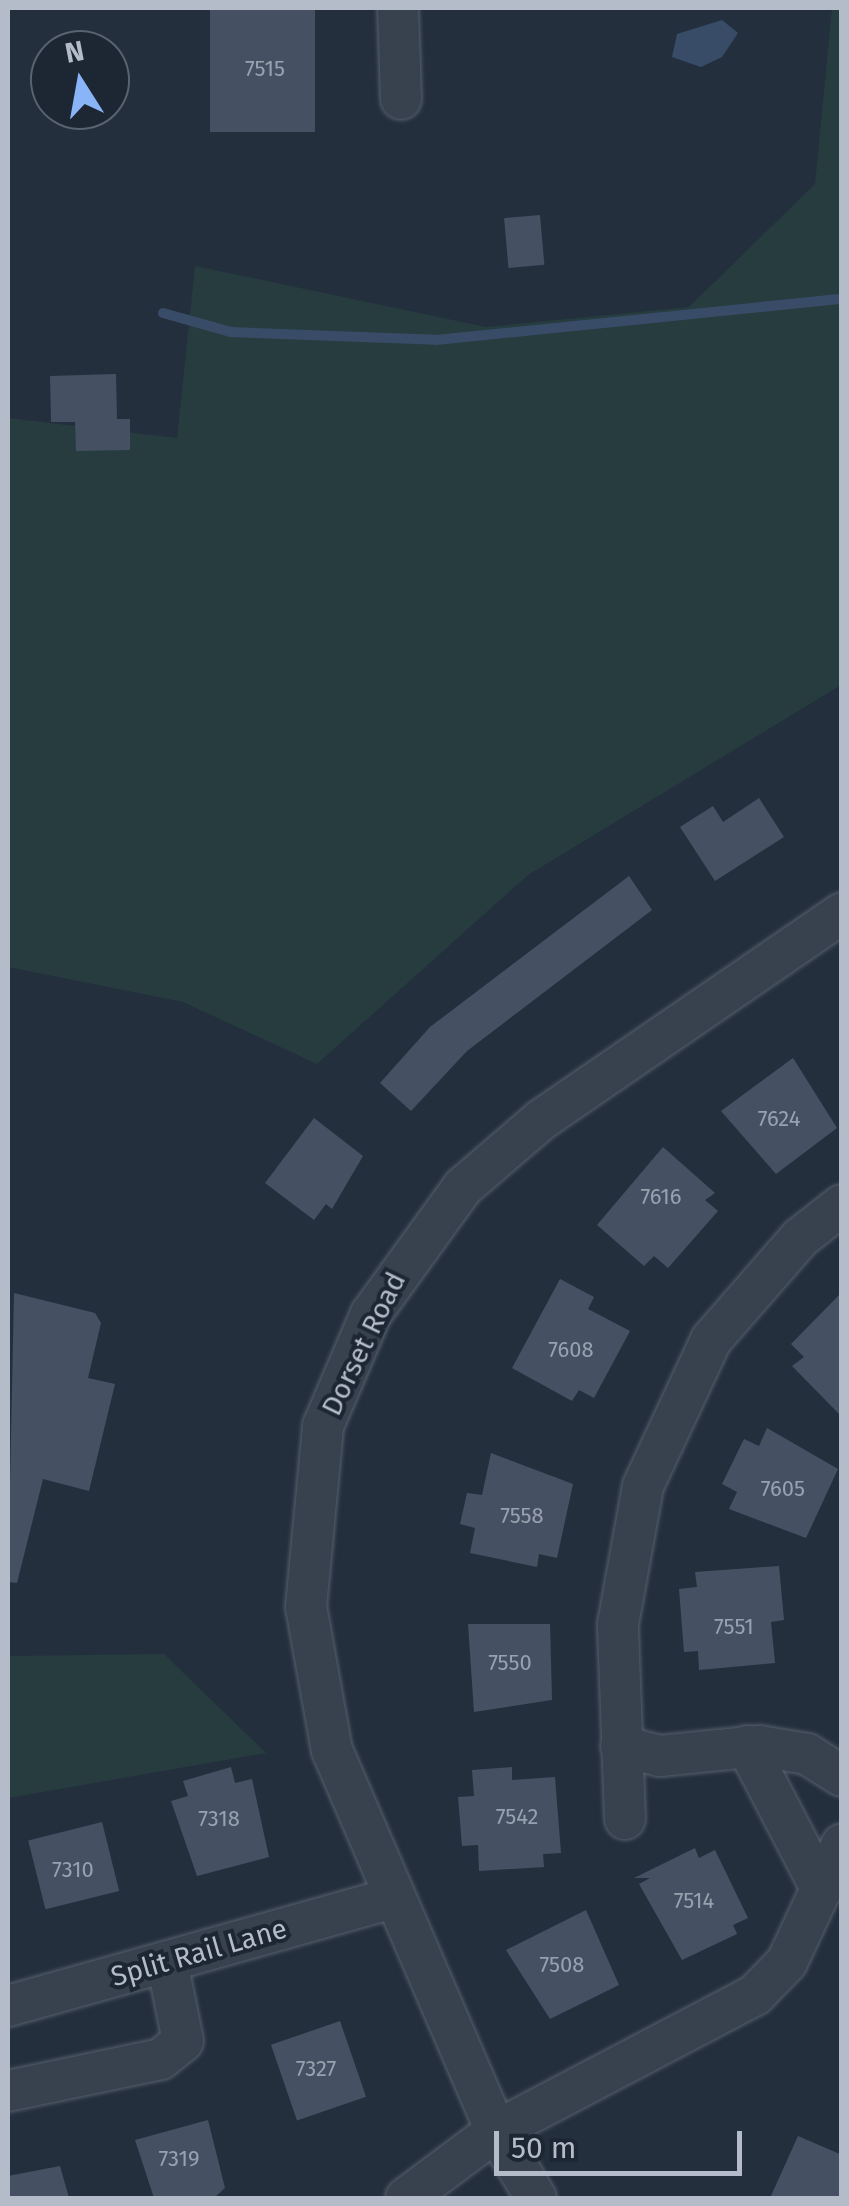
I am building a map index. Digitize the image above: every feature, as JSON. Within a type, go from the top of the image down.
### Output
[{"type":"street","points":[[398,8],[400,99]]},
{"type":"street","name":"Dorset Road","points":[[536,2198],[496,2131],[390,1898],[332,1751],[307,1622],[312,1484],[340,1378],[413,1246],[490,1162],[842,912]]},
{"type":"street","points":[[625,1818],[620,1746],[623,1579],[657,1448],[711,1340],[800,1238],[842,1205]]},
{"type":"street","points":[[620,1746],[660,1756],[747,1746],[806,1754],[842,1776]]},
{"type":"street","points":[[747,1746],[822,1890]]},
{"type":"street","points":[[406,2198],[496,2131],[755,1996],[788,1962],[842,1844]]},
{"type":"street","name":"Split Rail Lane","points":[[8,2006],[390,1898]]},
{"type":"street","points":[[8,2091],[160,2059],[183,2041],[166,1962]]},
{"type":"green space","points":[[832,8],[841,8],[841,685],[528,875],[317,1064],[183,1002],[8,967],[8,418],[177,438],[195,266],[486,327],[689,307],[815,184]]},
{"type":"green space","points":[[164,1654],[266,1753],[8,1798],[8,1656]]},
{"type":"water","points":[[722,20],[738,33],[722,57],[701,67],[672,57],[677,34]]},
{"type":"building","points":[[210,8],[315,8],[315,132],[210,132]]},
{"type":"building","points":[[540,215],[544,265],[508,268],[504,218]]},
{"type":"building","points":[[116,374],[117,419],[130,419],[130,450],[76,451],[75,422],[51,422],[50,376]]},
{"type":"building","points":[[759,798],[784,837],[715,881],[680,827],[713,806],[723,822]]},
{"type":"building","points":[[629,876],[652,910],[467,1051],[411,1111],[380,1083],[430,1027]]},
{"type":"building","points":[[793,1058],[837,1128],[776,1174],[721,1111]]},
{"type":"building","points":[[314,1118],[363,1156],[332,1209],[326,1204],[314,1220],[265,1183]]},
{"type":"building","points":[[663,1147],[715,1193],[705,1200],[718,1211],[668,1268],[654,1256],[644,1266],[597,1225]]},
{"type":"building","points":[[560,1279],[594,1297],[588,1309],[630,1331],[594,1398],[579,1390],[572,1401],[512,1368]]},
{"type":"building","points":[[842,1292],[842,1417],[792,1366],[804,1357],[791,1344]]},
{"type":"building","points":[[14,1293],[95,1313],[101,1323],[88,1378],[115,1384],[89,1491],[43,1479],[17,1583],[8,1582]]},
{"type":"building","points":[[767,1428],[838,1469],[806,1538],[729,1509],[737,1492],[722,1484],[744,1439],[759,1446]]},
{"type":"building","points":[[491,1453],[573,1484],[557,1558],[539,1554],[537,1567],[470,1553],[475,1528],[460,1524],[467,1493],[482,1495]]},
{"type":"building","points":[[779,1566],[784,1620],[771,1622],[775,1663],[699,1670],[698,1651],[684,1652],[679,1589],[697,1587],[695,1572]]},
{"type":"building","points":[[468,1624],[550,1624],[552,1700],[474,1712]]},
{"type":"building","points":[[231,1767],[235,1783],[252,1779],[269,1857],[197,1876],[171,1801],[188,1796],[183,1781]]},
{"type":"building","points":[[512,1767],[512,1780],[555,1777],[561,1853],[543,1854],[544,1867],[479,1871],[478,1845],[462,1846],[458,1797],[474,1796],[472,1770]]},
{"type":"building","points":[[102,1822],[119,1891],[45,1909],[28,1840]]},
{"type":"building","points":[[695,1848],[699,1858],[715,1850],[748,1918],[733,1925],[737,1934],[682,1960],[639,1884],[650,1878],[634,1878]]},
{"type":"building","points":[[586,1910],[619,1985],[550,2019],[506,1950]]},
{"type":"building","points":[[340,2021],[366,2097],[297,2120],[271,2045]]},
{"type":"building","points":[[208,2120],[225,2188],[214,2198],[154,2198],[135,2140]]},
{"type":"building","points":[[798,2136],[842,2155],[842,2198],[770,2198]]},
{"type":"building","points":[[60,2166],[69,2198],[8,2198],[8,2176]]},
{"type":"waterway","points":[[163,313],[231,332],[436,340],[842,299]]}]
